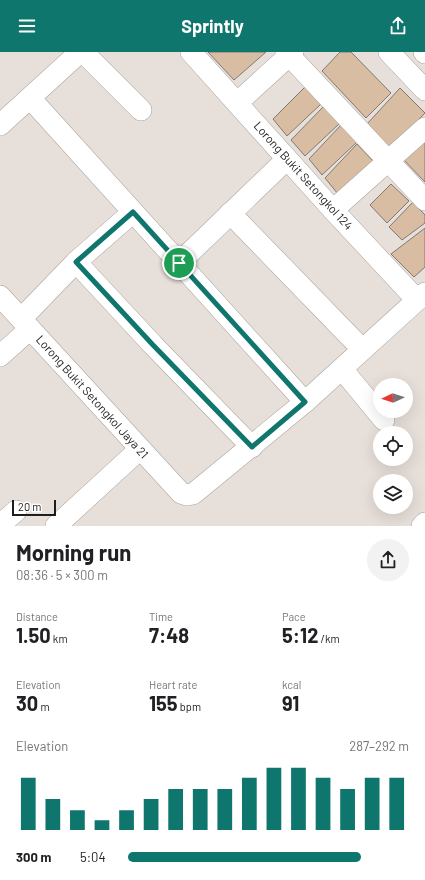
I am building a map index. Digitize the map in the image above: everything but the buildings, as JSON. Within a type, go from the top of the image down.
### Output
[{"type":"street","points":[[0,125],[80,52]]},
{"type":"street","points":[[83,52],[141,110]]},
{"type":"street","name":"Lorong Bukit Setongkol 124","points":[[191,52],[333,210],[421,296]]},
{"type":"street","points":[[389,52],[425,90]]},
{"type":"street","points":[[237,103],[289,53],[425,200]]},
{"type":"street","points":[[30,98],[305,402]]},
{"type":"street","points":[[333,210],[425,128]]},
{"type":"street","points":[[179,263],[287,159]]},
{"type":"street","points":[[0,356],[76,262],[133,212]]},
{"type":"street","points":[[230,214],[362,349]]},
{"type":"street","points":[[76,262],[159,351],[252,447],[342,369],[421,296]]},
{"type":"street","name":"Lorong Bukit Setongkol Jaya 21","points":[[0,296],[181,493],[187,495],[193,494],[252,447]]},
{"type":"street","points":[[342,369],[384,420]]},
{"type":"street","points":[[56,526],[140,449]]},
{"type":"street","points":[[0,525],[16,511]]},
{"type":"street","points":[[422,526],[425,523]]},
{"type":"route","points":[[133,212],[179,263],[305,402],[252,447],[153,345],[76,262],[133,212]]}]
